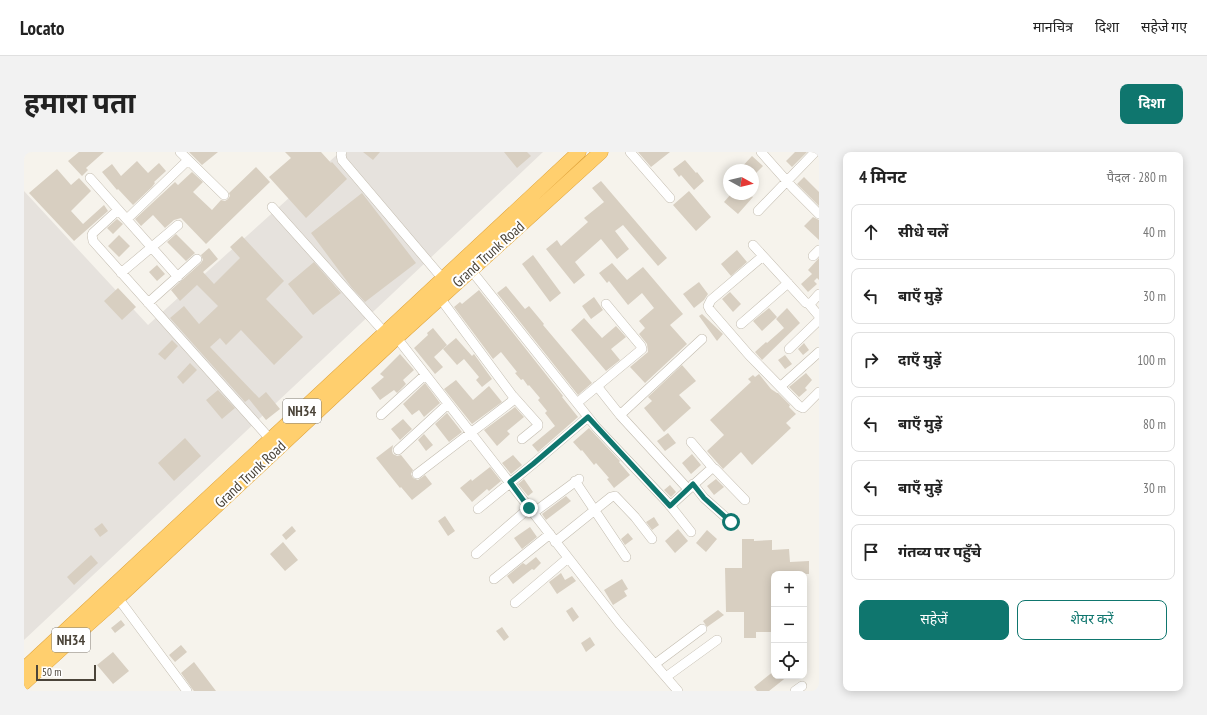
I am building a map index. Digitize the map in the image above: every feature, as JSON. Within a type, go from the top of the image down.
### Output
[{"type":"highway","name":"Grand Trunk Road","points":[[24,683],[118,598],[391,335],[443,279],[579,152]]},
{"type":"highway","name":"Grand Trunk Road","points":[[24,669],[271,440],[391,335],[440,298],[600,152]]},
{"type":"street","points":[[180,152],[224,195]]},
{"type":"street","points":[[342,152],[342,160],[443,279]]},
{"type":"street","points":[[630,152],[670,198]]},
{"type":"street","points":[[761,152],[819,214]]},
{"type":"street","points":[[758,211],[815,152]]},
{"type":"street","points":[[127,219],[188,160]]},
{"type":"street","points":[[90,178],[178,277]]},
{"type":"street","points":[[272,207],[391,335],[425,375],[619,623],[678,691]]},
{"type":"street","points":[[118,210],[93,233],[92,238],[120,273],[271,440]]},
{"type":"street","points":[[120,273],[178,225]]},
{"type":"street","points":[[753,245],[819,316]]},
{"type":"street","points":[[763,256],[711,300],[708,306],[717,319],[801,408],[819,392]]},
{"type":"street","points":[[148,304],[197,259]]},
{"type":"street","points":[[471,270],[588,417],[670,506],[691,532]]},
{"type":"street","points":[[741,324],[788,283]]},
{"type":"street","points":[[808,303],[810,303],[819,294]]},
{"type":"street","points":[[440,298],[513,396],[538,424],[538,426],[522,439]]},
{"type":"street","points":[[577,403],[642,349],[606,304]]},
{"type":"street","points":[[789,349],[819,320]]},
{"type":"street","points":[[620,415],[702,339]]},
{"type":"street","points":[[780,387],[819,352]]},
{"type":"street","points":[[381,415],[425,375]]},
{"type":"street","points":[[597,386],[620,415],[690,486],[731,522]]},
{"type":"street","points":[[417,474],[511,402],[514,398],[513,396]]},
{"type":"street","points":[[398,450],[448,404]]},
{"type":"street","points":[[478,509],[588,417]]},
{"type":"street","points":[[691,442],[713,468],[745,500]]},
{"type":"street","points":[[670,506],[710,468],[713,468]]},
{"type":"street","points":[[476,554],[531,510],[577,480],[595,511],[626,557]]},
{"type":"street","points":[[494,579],[595,511],[611,497],[615,496],[635,517],[652,539]]},
{"type":"street","points":[[515,603],[568,558]]},
{"type":"street","points":[[118,598],[187,691]]},
{"type":"street","points":[[655,664],[702,629]]},
{"type":"street","points":[[666,677],[717,640]]},
{"type":"shaded area","points":[[340,152],[543,152],[24,640],[24,191],[148,325]]},
{"type":"building","points":[[79,152],[104,152],[86,168],[88,170],[82,176],[68,161]]},
{"type":"building","points":[[189,152],[218,152],[202,165]]},
{"type":"building","points":[[285,152],[321,152],[347,179],[306,218],[269,177],[291,158]]},
{"type":"building","points":[[363,152],[380,152],[373,160]]},
{"type":"building","points":[[504,152],[527,152],[531,156],[517,168]]},
{"type":"building","points":[[638,152],[670,152],[651,167]]},
{"type":"building","points":[[795,152],[807,152],[792,167],[786,161]]},
{"type":"building","points":[[752,156],[763,166],[759,170],[759,164],[745,164]]},
{"type":"building","points":[[685,160],[704,181],[694,190],[681,175],[679,177],[673,169]]},
{"type":"building","points":[[137,161],[148,173],[159,163],[166,171],[133,205],[118,189],[117,190],[102,172],[112,164],[121,176]]},
{"type":"building","points":[[256,167],[270,182],[206,244],[181,218],[174,220],[165,228],[153,215],[141,226],[135,219],[175,182],[178,185],[192,172],[203,182],[193,192],[212,210],[221,200],[225,201],[228,199],[230,196],[229,193]]},
{"type":"building","points":[[57,169],[71,185],[79,178],[91,191],[71,211],[83,224],[104,205],[108,211],[74,241],[29,193]]},
{"type":"building","points":[[804,177],[819,192],[819,206],[797,184]]},
{"type":"building","points":[[601,181],[667,258],[658,266],[623,225],[615,231],[629,249],[617,259],[601,239],[575,262],[585,275],[574,284],[546,249],[557,240],[561,246],[588,222],[584,218],[604,202],[592,188]]},
{"type":"building","points":[[689,191],[711,217],[696,231],[673,205]]},
{"type":"building","points":[[362,193],[416,263],[365,302],[352,288],[311,233]]},
{"type":"building","points":[[726,200],[750,200],[738,214],[724,202]]},
{"type":"building","points":[[813,217],[819,220],[819,240],[804,226]]},
{"type":"building","points":[[117,219],[123,224],[113,234],[107,228]]},
{"type":"building","points":[[176,234],[195,253],[186,261],[167,242]]},
{"type":"building","points":[[119,235],[130,246],[119,257],[108,246]]},
{"type":"building","points":[[242,236],[284,281],[266,299],[303,337],[274,365],[241,330],[226,345],[220,338],[210,347],[259,398],[266,392],[280,409],[266,420],[249,399],[245,402],[170,318],[184,306],[199,324],[218,306],[197,285],[180,301],[171,290],[201,263],[203,260],[201,255],[209,248],[218,259],[203,272],[214,284],[240,258],[230,247]]},
{"type":"building","points":[[737,250],[747,262],[731,276],[721,264]]},
{"type":"building","points":[[533,255],[561,293],[550,302],[522,264]]},
{"type":"building","points":[[819,258],[819,280],[817,278],[814,281],[817,284],[808,292],[801,284],[812,274],[808,270]]},
{"type":"building","points":[[314,262],[341,293],[313,315],[288,284]]},
{"type":"building","points":[[612,263],[627,280],[643,267],[683,314],[670,325],[687,344],[645,383],[630,367],[648,352],[647,344],[639,334],[645,328],[639,321],[654,308],[642,293],[628,305],[609,281],[607,283],[599,273]]},
{"type":"building","points":[[157,265],[165,274],[157,281],[149,272]]},
{"type":"building","points":[[699,282],[708,294],[704,300],[694,308],[683,294]]},
{"type":"building","points":[[506,286],[525,309],[529,306],[592,383],[578,395],[497,293]]},
{"type":"building","points":[[118,288],[136,307],[122,320],[104,301]]},
{"type":"building","points":[[479,290],[578,417],[538,452],[532,445],[555,426],[545,413],[547,411],[538,400],[540,398],[523,379],[521,380],[515,373],[517,372],[501,352],[493,359],[454,307],[460,302],[462,304]]},
{"type":"building","points":[[730,292],[741,304],[733,312],[722,299]]},
{"type":"building","points":[[594,297],[603,310],[591,319],[582,306]]},
{"type":"building","points":[[769,308],[777,317],[762,331],[753,321]]},
{"type":"building","points":[[787,308],[800,323],[762,360],[755,352],[784,328],[776,319]]},
{"type":"building","points":[[702,314],[723,334],[717,341],[699,316]]},
{"type":"building","points":[[584,318],[602,338],[616,326],[626,337],[611,349],[620,360],[606,371],[571,330]]},
{"type":"building","points":[[433,328],[447,345],[434,357],[443,367],[435,374],[414,348]]},
{"type":"building","points":[[456,338],[472,356],[474,354],[492,379],[482,387],[476,380],[479,377],[464,359],[457,365],[443,349]]},
{"type":"building","points":[[172,340],[178,346],[165,360],[158,354]]},
{"type":"building","points":[[804,343],[809,350],[803,355],[798,349]]},
{"type":"building","points":[[400,354],[414,370],[403,380],[406,384],[397,393],[394,390],[380,400],[371,388],[384,377],[380,374]]},
{"type":"building","points":[[785,355],[792,364],[785,369],[778,360]]},
{"type":"building","points":[[190,363],[197,370],[183,384],[177,377]]},
{"type":"building","points":[[682,365],[696,381],[679,395],[691,408],[664,432],[644,408],[652,401],[648,397]]},
{"type":"building","points":[[806,373],[812,380],[805,388],[807,390],[799,397],[789,387]]},
{"type":"building","points":[[759,374],[771,389],[778,393],[790,405],[789,407],[796,414],[786,423],[791,428],[752,465],[741,452],[723,469],[707,451],[724,435],[710,420],[751,382],[748,379],[753,375],[755,377]]},
{"type":"building","points":[[456,380],[473,400],[489,386],[502,402],[472,424],[444,389]]},
{"type":"building","points":[[425,383],[440,403],[424,417],[419,410],[412,415],[403,404]]},
{"type":"building","points":[[218,390],[235,408],[222,419],[206,400]]},
{"type":"building","points":[[515,407],[524,417],[507,431],[510,434],[497,446],[484,430]]},
{"type":"building","points":[[447,413],[462,432],[449,442],[435,424]]},
{"type":"building","points":[[403,419],[412,429],[400,440],[391,429]]},
{"type":"building","points":[[589,428],[620,461],[619,462],[630,475],[614,488],[607,479],[609,478],[596,463],[594,465],[582,450],[581,451],[573,442]]},
{"type":"building","points":[[668,433],[676,443],[665,451],[657,441]]},
{"type":"building","points":[[424,434],[433,445],[426,451],[418,440]]},
{"type":"building","points":[[185,438],[201,456],[174,481],[158,463]]},
{"type":"building","points":[[393,445],[393,454],[397,456],[401,455],[413,470],[411,474],[413,478],[418,480],[425,475],[432,484],[412,500],[401,487],[400,488],[376,458]]},
{"type":"building","points":[[692,454],[701,465],[691,474],[682,463]]},
{"type":"building","points":[[513,455],[522,465],[511,474],[502,463]]},
{"type":"building","points":[[490,467],[501,481],[489,491],[487,489],[472,502],[460,488]]},
{"type":"building","points":[[524,479],[533,492],[528,496],[518,484]]},
{"type":"building","points":[[716,479],[724,487],[714,495],[707,486]]},
{"type":"building","points":[[670,485],[676,492],[671,497],[664,490]]},
{"type":"building","points":[[566,496],[571,501],[546,520],[542,514]]},
{"type":"building","points":[[445,516],[455,531],[448,536],[438,521]]},
{"type":"building","points":[[654,517],[659,525],[652,530],[646,522]]},
{"type":"building","points":[[102,523],[108,531],[100,537],[94,529]]},
{"type":"building","points":[[292,526],[296,531],[286,540],[282,535]]},
{"type":"building","points":[[530,527],[537,537],[522,549],[514,538]]},
{"type":"building","points":[[678,529],[688,541],[675,553],[665,541]]},
{"type":"building","points":[[707,530],[717,539],[706,552],[696,543]]},
{"type":"building","points":[[628,533],[633,539],[625,545],[621,539]]},
{"type":"building","points":[[742,539],[754,539],[754,541],[772,540],[772,550],[789,549],[790,562],[809,561],[809,574],[807,574],[807,571],[771,571],[771,632],[756,632],[756,638],[744,638],[744,612],[726,612],[725,568],[742,568]]},
{"type":"building","points":[[283,542],[298,560],[285,571],[270,554]]},
{"type":"building","points":[[91,555],[98,563],[74,585],[67,577]]},
{"type":"building","points":[[536,557],[541,563],[534,570],[532,569],[513,584],[507,576],[523,563],[526,565]]},
{"type":"building","points":[[561,573],[565,580],[572,576],[576,581],[557,594],[549,582]]},
{"type":"building","points":[[622,579],[628,589],[624,591],[627,596],[613,605],[604,590]]},
{"type":"building","points":[[572,607],[579,617],[573,622],[566,611]]},
{"type":"building","points":[[718,610],[724,615],[707,627],[703,621]]},
{"type":"building","points":[[121,620],[125,625],[115,633],[111,628]]},
{"type":"building","points":[[502,627],[509,637],[504,641],[496,631]]},
{"type":"building","points":[[590,637],[595,645],[586,652],[581,643]]},
{"type":"building","points":[[181,645],[187,652],[175,662],[169,655]]},
{"type":"building","points":[[113,652],[129,671],[113,684],[97,665]]},
{"type":"building","points":[[194,662],[216,691],[193,690],[181,673]]},
{"type":"building","points":[[771,673],[771,679],[784,679],[769,691],[757,691],[754,687]]},
{"type":"route","points":[[529,508],[510,482],[588,417],[670,506],[693,484],[704,498],[731,522]]}]
